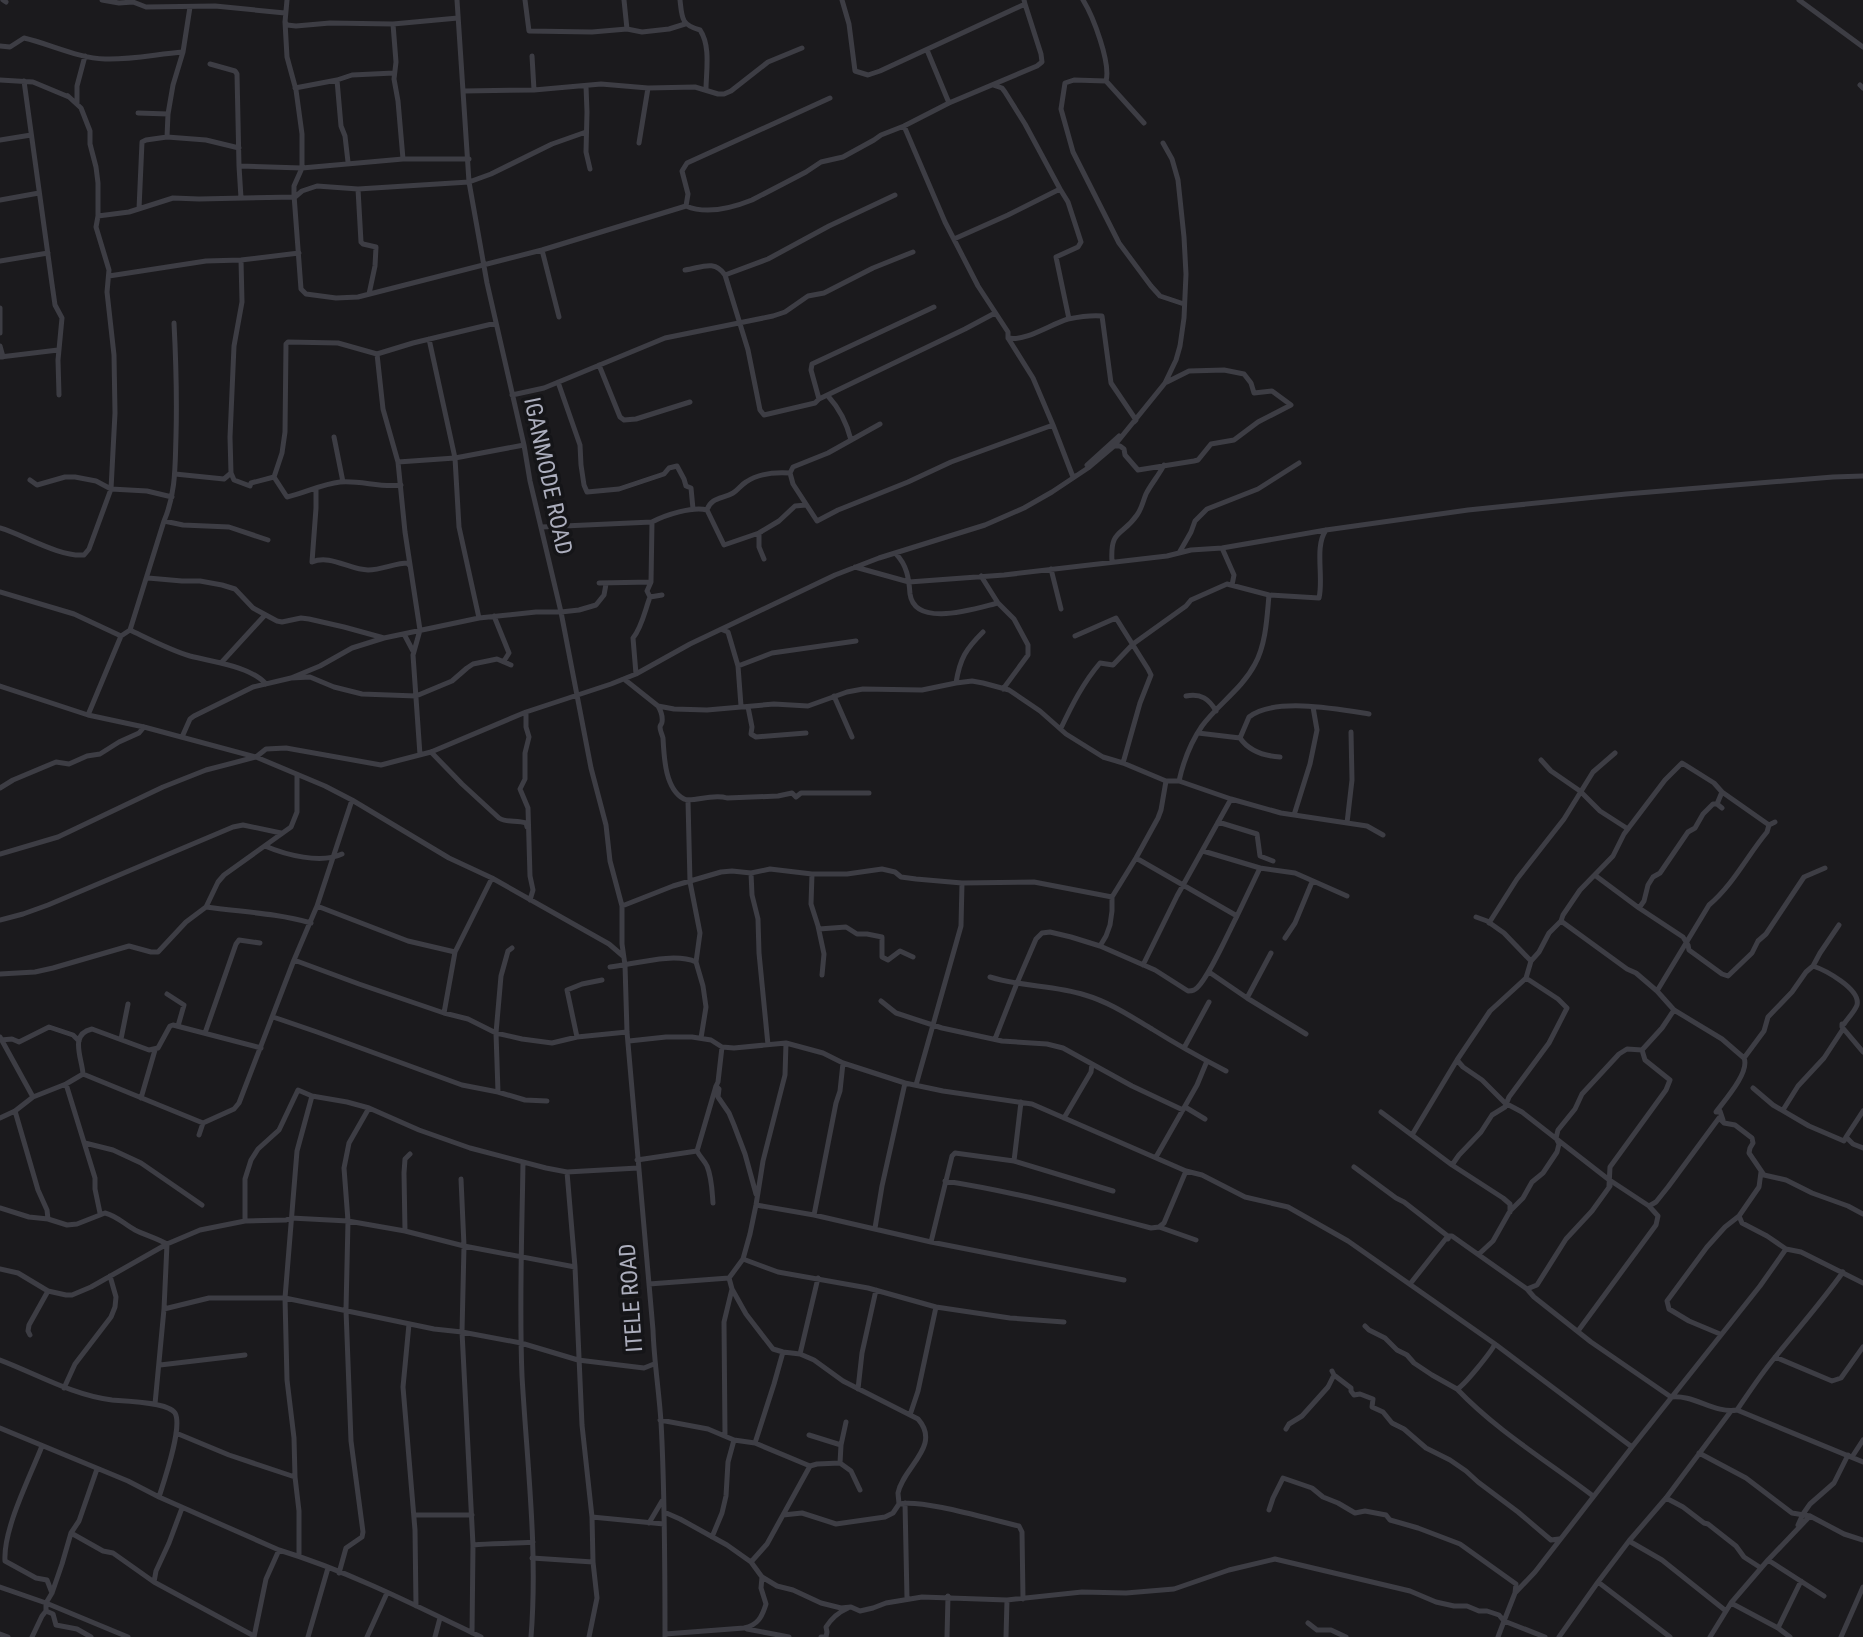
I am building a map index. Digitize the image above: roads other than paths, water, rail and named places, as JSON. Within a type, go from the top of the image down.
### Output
[{"type":"street","points":[[102,0],[133,2],[146,6],[215,6],[285,13]]},
{"type":"street","points":[[287,0],[287,57],[302,134],[302,168],[294,186],[301,289],[306,294],[343,299],[542,250],[686,206],[699,211],[744,203],[821,162],[843,157],[881,135],[1037,66],[1042,61],[1025,2],[880,71],[868,75],[859,73],[853,65],[849,24],[842,0]]},
{"type":"street","name":"IGANMODE ROAD","points":[[457,0],[470,182],[484,265],[606,825],[610,861],[622,906],[623,956]]},
{"type":"street","points":[[525,0],[528,31],[592,32],[627,29],[642,32],[685,24]]},
{"type":"street","points":[[624,0],[627,29]]},
{"type":"street","points":[[680,0],[685,24],[700,30],[703,35],[706,55],[705,90]]},
{"type":"street","points":[[1083,0],[1091,14],[1103,53],[1108,75],[1106,80]]},
{"type":"street","points":[[1800,0],[1863,47]]},
{"type":"street","points":[[167,137],[173,85],[183,52],[190,7]]},
{"type":"street","points":[[285,22],[296,26],[330,23],[393,24],[458,18]]},
{"type":"street","points":[[393,24],[396,62],[394,73],[403,159]]},
{"type":"street","points":[[0,46],[10,47],[24,38],[103,59],[183,52]]},
{"type":"street","points":[[464,91],[534,90],[601,84],[648,88],[695,87],[724,94],[731,92],[768,62],[802,48]]},
{"type":"street","points":[[927,50],[949,103]]},
{"type":"street","points":[[532,55],[534,90]]},
{"type":"street","points":[[77,104],[77,86],[85,56]]},
{"type":"street","points":[[210,64],[235,71],[237,74],[242,198]]},
{"type":"street","points":[[295,88],[352,75],[394,73]]},
{"type":"street","points":[[0,80],[33,82],[68,96],[77,104],[90,131],[98,183],[96,227],[109,270],[107,292],[114,355],[115,413],[111,489],[89,549],[83,555],[76,555],[0,528]]},
{"type":"street","points":[[337,80],[341,126],[348,162]]},
{"type":"street","points":[[1144,123],[1106,80],[1074,80],[1065,83],[1061,108],[1073,152],[1119,243],[1160,296],[1184,304]]},
{"type":"street","points":[[24,81],[55,304],[62,318],[58,350],[59,395]]},
{"type":"street","points":[[992,85],[1005,92],[1068,202],[1081,242],[1078,247],[1056,257],[1069,319]]},
{"type":"street","points":[[68,96],[77,86]]},
{"type":"street","points":[[586,86],[586,152],[590,169]]},
{"type":"street","points":[[639,143],[648,88]]},
{"type":"street","points":[[686,206],[688,194],[682,168],[687,163],[830,98]]},
{"type":"street","points":[[138,113],[168,114]]},
{"type":"street","points":[[904,126],[978,286],[1008,332],[1008,338],[1033,378],[1073,477],[1136,420]]},
{"type":"street","points":[[98,216],[139,209],[173,198],[295,197],[302,191],[317,186],[358,189],[470,182],[552,144],[586,132]]},
{"type":"street","points":[[0,140],[31,135]]},
{"type":"street","points":[[139,209],[142,142],[167,137],[206,140],[239,148]]},
{"type":"street","points":[[0,854],[58,837],[186,777],[256,757],[267,749],[286,748],[381,765],[431,752],[526,712],[636,674],[690,644],[855,567],[976,528],[1024,508],[1088,468],[1114,446],[1172,372],[1180,346],[1184,304],[1184,237],[1178,180],[1172,159],[1163,143]]},
{"type":"street","points":[[239,166],[302,168],[403,159],[469,159]]},
{"type":"street","points":[[358,189],[361,242],[374,246],[376,250],[369,294]]},
{"type":"street","points":[[954,239],[1060,189]]},
{"type":"street","points":[[0,200],[39,193]]},
{"type":"street","points":[[725,275],[768,259],[895,195]]},
{"type":"street","points":[[542,250],[559,317]]},
{"type":"street","points":[[512,395],[544,388],[666,338],[785,312],[808,296],[824,293],[873,268],[913,252]]},
{"type":"street","points":[[0,261],[48,253]]},
{"type":"street","points":[[109,276],[206,261],[299,253]]},
{"type":"street","points":[[234,480],[231,473],[230,437],[234,346],[242,302],[241,260]]},
{"type":"street","points":[[685,270],[712,265],[721,269],[725,275],[748,350],[762,414],[769,415],[816,403],[819,399],[995,313]]},
{"type":"street","points":[[819,399],[811,370],[812,364],[934,307]]},
{"type":"street","points":[[0,308],[0,334]]},
{"type":"street","points":[[1008,338],[1018,338],[1069,319],[1102,316],[1111,383],[1136,420]]},
{"type":"street","points":[[88,715],[121,636],[130,630],[164,521],[172,504],[177,395],[174,323]]},
{"type":"street","points":[[274,477],[285,432],[288,342],[338,343],[377,354],[496,323]]},
{"type":"street","points":[[429,339],[455,458],[459,527],[479,618]]},
{"type":"street","points":[[0,346],[1,357],[58,350]]},
{"type":"street","points":[[377,354],[383,409],[398,463],[420,630],[413,651],[420,755]]},
{"type":"street","points":[[599,365],[624,420],[636,419],[690,402]]},
{"type":"street","points":[[1114,446],[1124,449],[1125,455],[1138,470],[1198,460],[1211,444],[1234,440],[1258,422],[1291,405],[1272,391],[1254,393],[1244,374],[1236,372],[1189,371],[1165,383]]},
{"type":"street","points":[[558,382],[580,445],[580,465],[587,492],[618,489],[677,467],[686,486],[691,488],[694,509]]},
{"type":"street","points":[[828,396],[836,406],[851,440]]},
{"type":"street","points":[[880,424],[828,453],[793,467],[790,473],[793,484],[817,521],[951,462],[1053,425]]},
{"type":"street","points":[[334,437],[343,482]]},
{"type":"street","points":[[398,463],[455,458],[524,445]]},
{"type":"street","points":[[1179,553],[1195,521],[1207,509],[1258,489],[1299,463]]},
{"type":"street","points":[[1112,562],[1111,548],[1114,538],[1137,515],[1147,492],[1164,465]]},
{"type":"street","points":[[1152,469],[1158,477]]},
{"type":"street","points":[[224,480],[231,473]]},
{"type":"street","points":[[790,473],[771,473],[748,480],[730,495],[709,503],[707,510],[724,545],[759,533],[779,521],[795,506],[806,505]]},
{"type":"street","points":[[175,474],[234,480],[250,486],[251,483],[274,477]]},
{"type":"street","points":[[855,567],[913,581],[981,576],[1167,556],[1468,510],[1626,494],[1863,476]]},
{"type":"street","points":[[30,480],[37,485],[75,477],[96,481],[111,489],[147,491],[172,497]]},
{"type":"street","points":[[274,477],[287,497],[343,482],[401,485]]},
{"type":"street","points":[[316,488],[312,562],[320,559],[368,570],[401,563],[408,563],[410,567]]},
{"type":"street","points":[[542,527],[652,522],[694,509],[707,510]]},
{"type":"street","points":[[164,521],[183,526],[229,527],[268,540]]},
{"type":"street","points":[[636,674],[633,638],[639,631],[650,597],[647,591],[651,582],[652,522]]},
{"type":"street","points":[[1061,728],[1088,676],[1100,663],[1113,665],[1133,644],[1191,600],[1227,584],[1269,595],[1320,598],[1321,538],[1326,530]]},
{"type":"street","points":[[759,533],[759,547],[764,559]]},
{"type":"street","points":[[1222,548],[1234,575],[1232,585]]},
{"type":"street","points":[[895,554],[913,581],[911,594],[915,606],[921,611],[930,614],[946,613],[998,603]]},
{"type":"street","points":[[1051,569],[1061,610]]},
{"type":"street","points":[[981,576],[998,603],[1014,619],[1029,648],[1028,655],[1003,690]]},
{"type":"street","points":[[148,578],[222,585],[235,589],[247,604],[282,622],[302,618],[384,638]]},
{"type":"street","points":[[182,737],[194,716],[253,687],[291,678],[320,666],[352,648],[384,638],[479,618],[579,610],[596,605],[604,595],[602,583],[651,582]]},
{"type":"street","points":[[0,592],[74,614],[121,636]]},
{"type":"street","points":[[650,597],[662,594]]},
{"type":"street","points":[[1179,781],[1184,763],[1202,726],[1242,684],[1256,662],[1262,645],[1269,595]]},
{"type":"street","points":[[221,663],[265,615]]},
{"type":"street","points":[[494,616],[508,647],[509,653],[504,661]]},
{"type":"street","points":[[1074,636],[1116,618],[1151,675],[1124,763]]},
{"type":"street","points":[[130,630],[188,655],[221,663],[255,676],[266,684]]},
{"type":"street","points":[[722,630],[727,632],[738,666],[745,706],[752,727],[751,734],[756,737],[806,733]]},
{"type":"street","points":[[956,683],[959,665],[966,650],[983,632]]},
{"type":"street","points":[[404,634],[413,651]]},
{"type":"street","points":[[738,666],[772,653],[856,641]]},
{"type":"street","points":[[291,678],[310,677],[362,694],[416,696],[452,681],[473,664],[497,659],[511,665]]},
{"type":"street","points":[[624,679],[662,709],[706,710],[745,706],[808,706],[863,689],[922,690],[972,681],[983,683],[1009,690],[1019,696],[1066,734],[1096,753],[1166,781],[1179,781],[1231,799],[1294,815],[1367,827],[1383,835]]},
{"type":"street","points":[[0,686],[88,715],[256,757],[325,786],[449,858],[492,878],[609,944],[623,956]]},
{"type":"street","points":[[834,696],[852,737]]},
{"type":"street","points":[[1186,696],[1204,697],[1216,711]]},
{"type":"street","points":[[1240,738],[1247,719],[1255,713],[1277,707],[1313,707],[1369,714]]},
{"type":"street","points":[[1294,815],[1310,764],[1317,730],[1313,707]]},
{"type":"street","points":[[662,709],[660,727],[669,778],[675,791],[688,801],[710,796],[727,798],[792,793],[796,797],[801,793],[869,793]]},
{"type":"street","points":[[526,712],[529,737],[525,752],[525,779],[520,789],[528,808],[530,876],[533,890],[530,900]]},
{"type":"street","points":[[0,788],[56,762],[69,764],[100,754],[139,733],[144,727]]},
{"type":"street","points":[[1347,823],[1352,780],[1350,732]]},
{"type":"street","points":[[1198,733],[1240,738],[1260,753],[1280,757]]},
{"type":"street","points":[[431,752],[499,818],[526,823],[529,830]]},
{"type":"street","points":[[1489,923],[1517,879],[1564,819],[1593,772],[1615,753]]},
{"type":"street","points":[[1541,760],[1600,811],[1628,829]]},
{"type":"street","points":[[1412,1135],[1490,1011],[1526,978],[1531,961],[1577,894],[1613,856],[1621,838],[1665,780],[1682,763],[1772,824],[1738,872],[1709,905],[1657,991]]},
{"type":"street","points":[[0,974],[53,968],[129,946],[158,952],[186,922],[206,906],[224,875],[291,827],[297,812],[297,775]]},
{"type":"street","points":[[1100,946],[1110,925],[1112,897],[1161,810],[1166,781]]},
{"type":"street","points":[[1639,908],[1653,877],[1660,873],[1703,814],[1713,804],[1719,806],[1722,792]]},
{"type":"street","points":[[1143,965],[1231,799]]},
{"type":"street","points":[[83,1074],[203,1123],[234,1109],[239,1103],[311,923],[352,800]]},
{"type":"street","points":[[688,801],[690,882],[700,928],[696,962],[706,1007],[701,1038]]},
{"type":"street","points":[[1218,822],[1257,834],[1260,856],[1273,861]]},
{"type":"street","points":[[0,920],[48,905],[233,827],[253,826],[281,833]]},
{"type":"street","points":[[265,846],[287,855],[333,858],[342,854]]},
{"type":"street","points":[[1203,851],[1260,868],[1295,873],[1347,896]]},
{"type":"street","points":[[1136,858],[1237,916]]},
{"type":"street","points":[[1595,876],[1679,934],[1689,950],[1728,976],[1752,953],[1804,877],[1825,867]]},
{"type":"street","points":[[995,1039],[1017,983],[1042,933],[1050,932],[1100,946],[1155,970],[1188,991],[1196,989],[1209,972],[1260,868]]},
{"type":"street","points":[[622,906],[673,886],[721,872],[751,873],[770,869],[813,874],[847,874],[882,869],[901,877],[962,883],[1034,882],[1112,897]]},
{"type":"street","points":[[751,873],[752,895],[758,919],[768,1045]]},
{"type":"street","points":[[813,874],[811,904],[824,954],[822,975]]},
{"type":"street","points":[[444,1013],[454,952],[492,878]]},
{"type":"street","points":[[1285,939],[1295,923],[1312,882]]},
{"type":"street","points":[[916,1085],[961,926],[962,883]]},
{"type":"street","points":[[206,906],[279,915],[311,923]]},
{"type":"street","points":[[317,906],[408,941],[454,952]]},
{"type":"street","points":[[1476,917],[1504,933],[1531,961]]},
{"type":"street","points":[[1561,921],[1636,973],[1674,1010],[1722,1039],[1744,1058],[1746,1065],[1740,1077],[1716,1112],[1720,1111],[1724,1123]]},
{"type":"street","points":[[1744,1058],[1764,1031],[1768,1017],[1813,966],[1839,925]]},
{"type":"street","points":[[819,929],[846,927],[857,934],[882,937],[883,957],[888,960],[900,951],[914,957]]},
{"type":"street","points":[[205,1033],[236,944],[239,940],[260,943]]},
{"type":"street","points":[[609,944],[622,944]]},
{"type":"street","points":[[498,1092],[496,1033],[501,976],[508,951],[512,948]]},
{"type":"street","points":[[1247,998],[1271,953]]},
{"type":"street","name":"ITELE ROAD","points":[[623,956],[637,1160],[660,1420],[665,1636]]},
{"type":"street","points":[[610,967],[671,958],[696,962]]},
{"type":"street","points":[[294,960],[468,1019],[496,1033],[536,1042],[552,1043],[577,1037],[627,1032]]},
{"type":"street","points":[[1783,1110],[1798,1086],[1824,1058],[1843,1029],[1842,1024],[1856,1007],[1856,998],[1851,990],[1834,976],[1813,966]]},
{"type":"street","points":[[1209,972],[1306,1034]]},
{"type":"street","points":[[990,977],[1084,995],[1124,1012],[1226,1071]]},
{"type":"street","points":[[1452,1165],[1492,1115],[1506,1104],[1549,1043],[1567,1008],[1526,978]]},
{"type":"street","points":[[577,1037],[566,990],[602,980]]},
{"type":"street","points":[[167,993],[184,1004],[178,1026]]},
{"type":"street","points":[[881,1001],[896,1013],[942,1028],[1010,1042],[1047,1044],[1063,1048],[1132,1086],[1205,1119]]},
{"type":"street","points":[[1184,1048],[1209,1002]]},
{"type":"street","points":[[121,1039],[128,1004]]},
{"type":"street","points":[[1642,1050],[1674,1010]]},
{"type":"street","points":[[273,1017],[463,1086],[525,1100],[547,1101]]},
{"type":"street","points":[[141,1098],[155,1050],[173,1024],[261,1048]]},
{"type":"street","points":[[33,1097],[2,1049],[1,1039],[19,1042],[49,1027],[73,1035],[79,1041]]},
{"type":"street","points":[[83,1074],[77,1050],[84,1031],[92,1028],[155,1050]]},
{"type":"street","points":[[1843,1029],[1863,1052]]},
{"type":"street","points":[[628,1041],[666,1037],[701,1038],[711,1040],[722,1047],[734,1048],[786,1043],[905,1083],[1044,1108],[1186,1171],[1202,1175],[1245,1197],[1288,1208],[1349,1241],[1495,1344],[1632,1447]]},
{"type":"street","points":[[649,1284],[729,1278],[743,1259],[765,1153],[785,1075],[786,1043]]},
{"type":"street","points":[[713,1203],[709,1174],[697,1151],[718,1082],[722,1047]]},
{"type":"street","points":[[1479,1254],[1493,1241],[1510,1212],[1557,1152],[1558,1130],[1578,1105],[1582,1094],[1619,1054],[1627,1049],[1642,1050]]},
{"type":"street","points":[[1609,1186],[1610,1167],[1666,1090],[1670,1080],[1645,1060],[1642,1050]]},
{"type":"street","points":[[1457,1060],[1506,1104],[1522,1112],[1608,1179],[1649,1206],[1658,1216],[1656,1225],[1577,1331]]},
{"type":"street","points":[[1156,1157],[1207,1062]]},
{"type":"street","points":[[814,1215],[840,1091],[843,1063]]},
{"type":"street","points":[[1065,1118],[1091,1072],[1092,1064]]},
{"type":"street","points":[[1091,1072],[1099,1068]]},
{"type":"street","points":[[0,1118],[15,1111],[33,1097],[83,1074]]},
{"type":"street","points":[[875,1228],[905,1083]]},
{"type":"street","points":[[66,1084],[95,1178],[100,1213]]},
{"type":"street","points":[[716,1086],[734,1125],[757,1197]]},
{"type":"street","points":[[1753,1088],[1773,1105],[1809,1126],[1844,1141],[1863,1111]]},
{"type":"street","points":[[244,1221],[244,1179],[254,1154],[279,1130],[298,1090],[312,1096],[369,1108],[470,1148],[523,1162],[567,1172],[638,1168]]},
{"type":"street","points":[[299,1556],[299,1511],[287,1380],[285,1298],[297,1151],[312,1096]]},
{"type":"street","points":[[1014,1161],[1021,1102]]},
{"type":"street","points":[[340,1573],[346,1548],[362,1536],[363,1532],[351,1441],[346,1310],[348,1221],[345,1157],[349,1143],[369,1108]]},
{"type":"street","points":[[15,1111],[48,1219]]},
{"type":"street","points":[[1381,1112],[1452,1165],[1506,1200],[1510,1204],[1510,1212]]},
{"type":"street","points":[[1649,1206],[1656,1202],[1668,1187],[1719,1118],[1724,1123],[1735,1125],[1752,1138],[1749,1153],[1764,1175],[1786,1180],[1863,1214]]},
{"type":"street","points":[[199,1135],[203,1123]]},
{"type":"street","points":[[1846,1137],[1863,1148]]},
{"type":"street","points":[[85,1143],[113,1150],[141,1163],[202,1205]]},
{"type":"street","points":[[637,1160],[697,1151]]},
{"type":"street","points":[[931,1242],[945,1181],[955,1153],[1014,1161],[1113,1191]]},
{"type":"street","points":[[405,1231],[404,1173],[405,1159],[410,1154]]},
{"type":"street","points":[[523,1162],[521,1343],[533,1542],[531,1637]]},
{"type":"street","points":[[1354,1167],[1449,1237],[1454,1237],[1479,1254],[1527,1289],[1577,1331],[1671,1396],[1681,1396],[1734,1410],[1807,1437],[1863,1462]]},
{"type":"street","points":[[1159,1227],[1168,1216],[1186,1171]]},
{"type":"street","points":[[567,1172],[575,1267],[582,1425],[597,1598],[589,1637]]},
{"type":"street","points":[[1720,1334],[1668,1309],[1667,1301],[1707,1247],[1739,1216],[1759,1187],[1761,1172]]},
{"type":"street","points":[[461,1179],[464,1246],[462,1332],[473,1545],[472,1633]]},
{"type":"street","points":[[945,1181],[1060,1204],[1152,1228],[1159,1227],[1196,1240]]},
{"type":"street","points":[[1527,1289],[1537,1285],[1566,1239],[1596,1206],[1609,1186],[1616,1183]]},
{"type":"street","points":[[756,1205],[1124,1280]]},
{"type":"street","points":[[0,1208],[67,1225],[100,1213],[111,1214],[136,1231],[167,1244]]},
{"type":"street","points":[[1739,1216],[1742,1223],[1786,1249],[1801,1252],[1863,1283]]},
{"type":"street","points":[[0,1269],[18,1273],[48,1291],[72,1295],[167,1244],[200,1230],[244,1221],[291,1218],[348,1221],[575,1267]]},
{"type":"street","points":[[1412,1286],[1449,1237]]},
{"type":"street","points":[[155,1405],[167,1244]]},
{"type":"street","points":[[1515,1593],[1535,1572],[1760,1286],[1786,1249]]},
{"type":"street","points":[[743,1259],[778,1272],[876,1290],[936,1307],[1010,1318],[1064,1322]]},
{"type":"street","points":[[1559,1637],[1629,1541],[1666,1498],[1814,1309],[1825,1299],[1843,1272]]},
{"type":"street","points":[[64,1388],[75,1364],[116,1307],[110,1276]]},
{"type":"street","points":[[729,1278],[746,1314],[773,1349],[800,1354],[814,1360],[858,1389],[918,1419],[924,1426],[927,1434],[924,1444],[898,1493],[902,1503],[907,1598]]},
{"type":"street","points":[[800,1354],[818,1279]]},
{"type":"street","points":[[726,1435],[724,1322],[732,1289]]},
{"type":"street","points":[[858,1389],[862,1353],[876,1290]]},
{"type":"street","points":[[30,1335],[29,1325],[48,1291]]},
{"type":"street","points":[[164,1309],[209,1297],[285,1298],[409,1324],[521,1343],[578,1360],[654,1368]]},
{"type":"street","points":[[910,1415],[918,1391],[936,1307]]},
{"type":"street","points":[[409,1324],[403,1387],[414,1515],[416,1606]]},
{"type":"street","points":[[1365,1326],[1385,1338],[1414,1363],[1457,1389],[1476,1410],[1593,1496]]},
{"type":"street","points":[[1457,1389],[1489,1355],[1495,1344]]},
{"type":"street","points":[[1776,1357],[1832,1381],[1841,1378],[1863,1348]]},
{"type":"street","points":[[754,1443],[783,1352]]},
{"type":"street","points":[[160,1365],[245,1355]]},
{"type":"street","points":[[0,1360],[64,1388],[107,1399],[155,1405],[175,1413],[177,1420],[174,1444],[159,1497]]},
{"type":"street","points":[[1286,1429],[1302,1416],[1328,1387],[1333,1377],[1350,1388],[1354,1395],[1360,1394],[1373,1399],[1372,1407],[1383,1412],[1392,1423],[1404,1429],[1426,1448],[1466,1471],[1551,1540],[1559,1539],[1558,1542]]},
{"type":"street","points":[[660,1420],[708,1429],[734,1440],[754,1443],[810,1466],[840,1463],[851,1471],[860,1490]]},
{"type":"street","points":[[840,1463],[846,1422]]},
{"type":"street","points":[[0,1429],[128,1481],[182,1508],[387,1593],[481,1637]]},
{"type":"street","points":[[176,1433],[229,1455],[295,1477]]},
{"type":"street","points":[[808,1435],[841,1445]]},
{"type":"street","points":[[712,1537],[726,1496],[728,1462],[734,1440]]},
{"type":"street","points":[[1710,1637],[1731,1603],[1797,1528],[1807,1515],[1810,1504],[1834,1483],[1863,1440]]},
{"type":"street","points":[[41,1446],[6,1540],[5,1560],[29,1574],[47,1580],[52,1593]]},
{"type":"street","points":[[1699,1453],[1746,1478],[1793,1513],[1807,1515],[1844,1534],[1863,1540]]},
{"type":"street","points":[[751,1562],[767,1544],[810,1466]]},
{"type":"street","points":[[32,1637],[46,1611],[46,1603],[52,1593],[71,1533],[79,1521],[97,1469]]},
{"type":"street","points":[[1269,1510],[1283,1478],[1312,1488],[1323,1497],[1355,1513],[1365,1511],[1386,1515],[1390,1520],[1460,1544],[1516,1584],[1498,1637]]},
{"type":"street","points":[[1666,1498],[1708,1524],[1736,1546],[1744,1557],[1761,1568]]},
{"type":"street","points":[[649,1523],[663,1500]]},
{"type":"street","points":[[789,1503],[797,1513]]},
{"type":"street","points":[[783,1515],[797,1513],[836,1524],[885,1517],[897,1510],[902,1503]]},
{"type":"street","points":[[902,1503],[935,1506],[1018,1526],[1021,1529],[1023,1599]]},
{"type":"street","points":[[154,1582],[182,1508]]},
{"type":"street","points":[[664,1512],[727,1545],[751,1562],[762,1577],[780,1587],[830,1606],[850,1607],[860,1611],[907,1598],[948,1596],[1007,1600],[1071,1593],[1126,1593],[1174,1589],[1229,1570],[1275,1559],[1410,1591],[1436,1602],[1487,1611],[1499,1615],[1504,1621],[1545,1637]]},
{"type":"street","points":[[414,1515],[472,1515]]},
{"type":"street","points":[[592,1517],[664,1524]]},
{"type":"street","points":[[71,1533],[103,1551],[113,1553],[154,1582],[254,1637],[266,1579],[279,1550]]},
{"type":"street","points":[[1544,1559],[1551,1540]]},
{"type":"street","points":[[1629,1541],[1662,1560],[1726,1611]]},
{"type":"street","points":[[473,1545],[533,1542]]},
{"type":"street","points":[[532,1558],[593,1562]]},
{"type":"street","points":[[1768,1560],[1824,1596]]},
{"type":"street","points":[[308,1637],[328,1568]]},
{"type":"street","points":[[665,1636],[744,1628],[759,1622],[766,1604],[761,1588],[762,1577]]},
{"type":"street","points":[[1778,1628],[1801,1581]]},
{"type":"street","points":[[1598,1582],[1670,1637]]},
{"type":"street","points":[[0,1587],[128,1637]]},
{"type":"street","points":[[1841,1637],[1863,1587]]},
{"type":"street","points":[[367,1637],[387,1593]]},
{"type":"street","points":[[947,1637],[948,1596]]},
{"type":"street","points":[[1006,1637],[1007,1600]]},
{"type":"street","points":[[1731,1603],[1790,1637]]},
{"type":"street","points":[[821,1637],[826,1637],[828,1623],[850,1607]]},
{"type":"street","points":[[46,1611],[53,1614],[56,1625],[77,1629],[91,1637]]},
{"type":"street","points":[[435,1637],[440,1618]]},
{"type":"street","points":[[1308,1623],[1317,1630],[1331,1630],[1346,1637]]},
{"type":"street","points":[[742,1637],[744,1628]]},
{"type":"street","points":[[744,1628],[789,1637]]},
{"type":"street","points":[[0,1634],[8,1637]]}]
